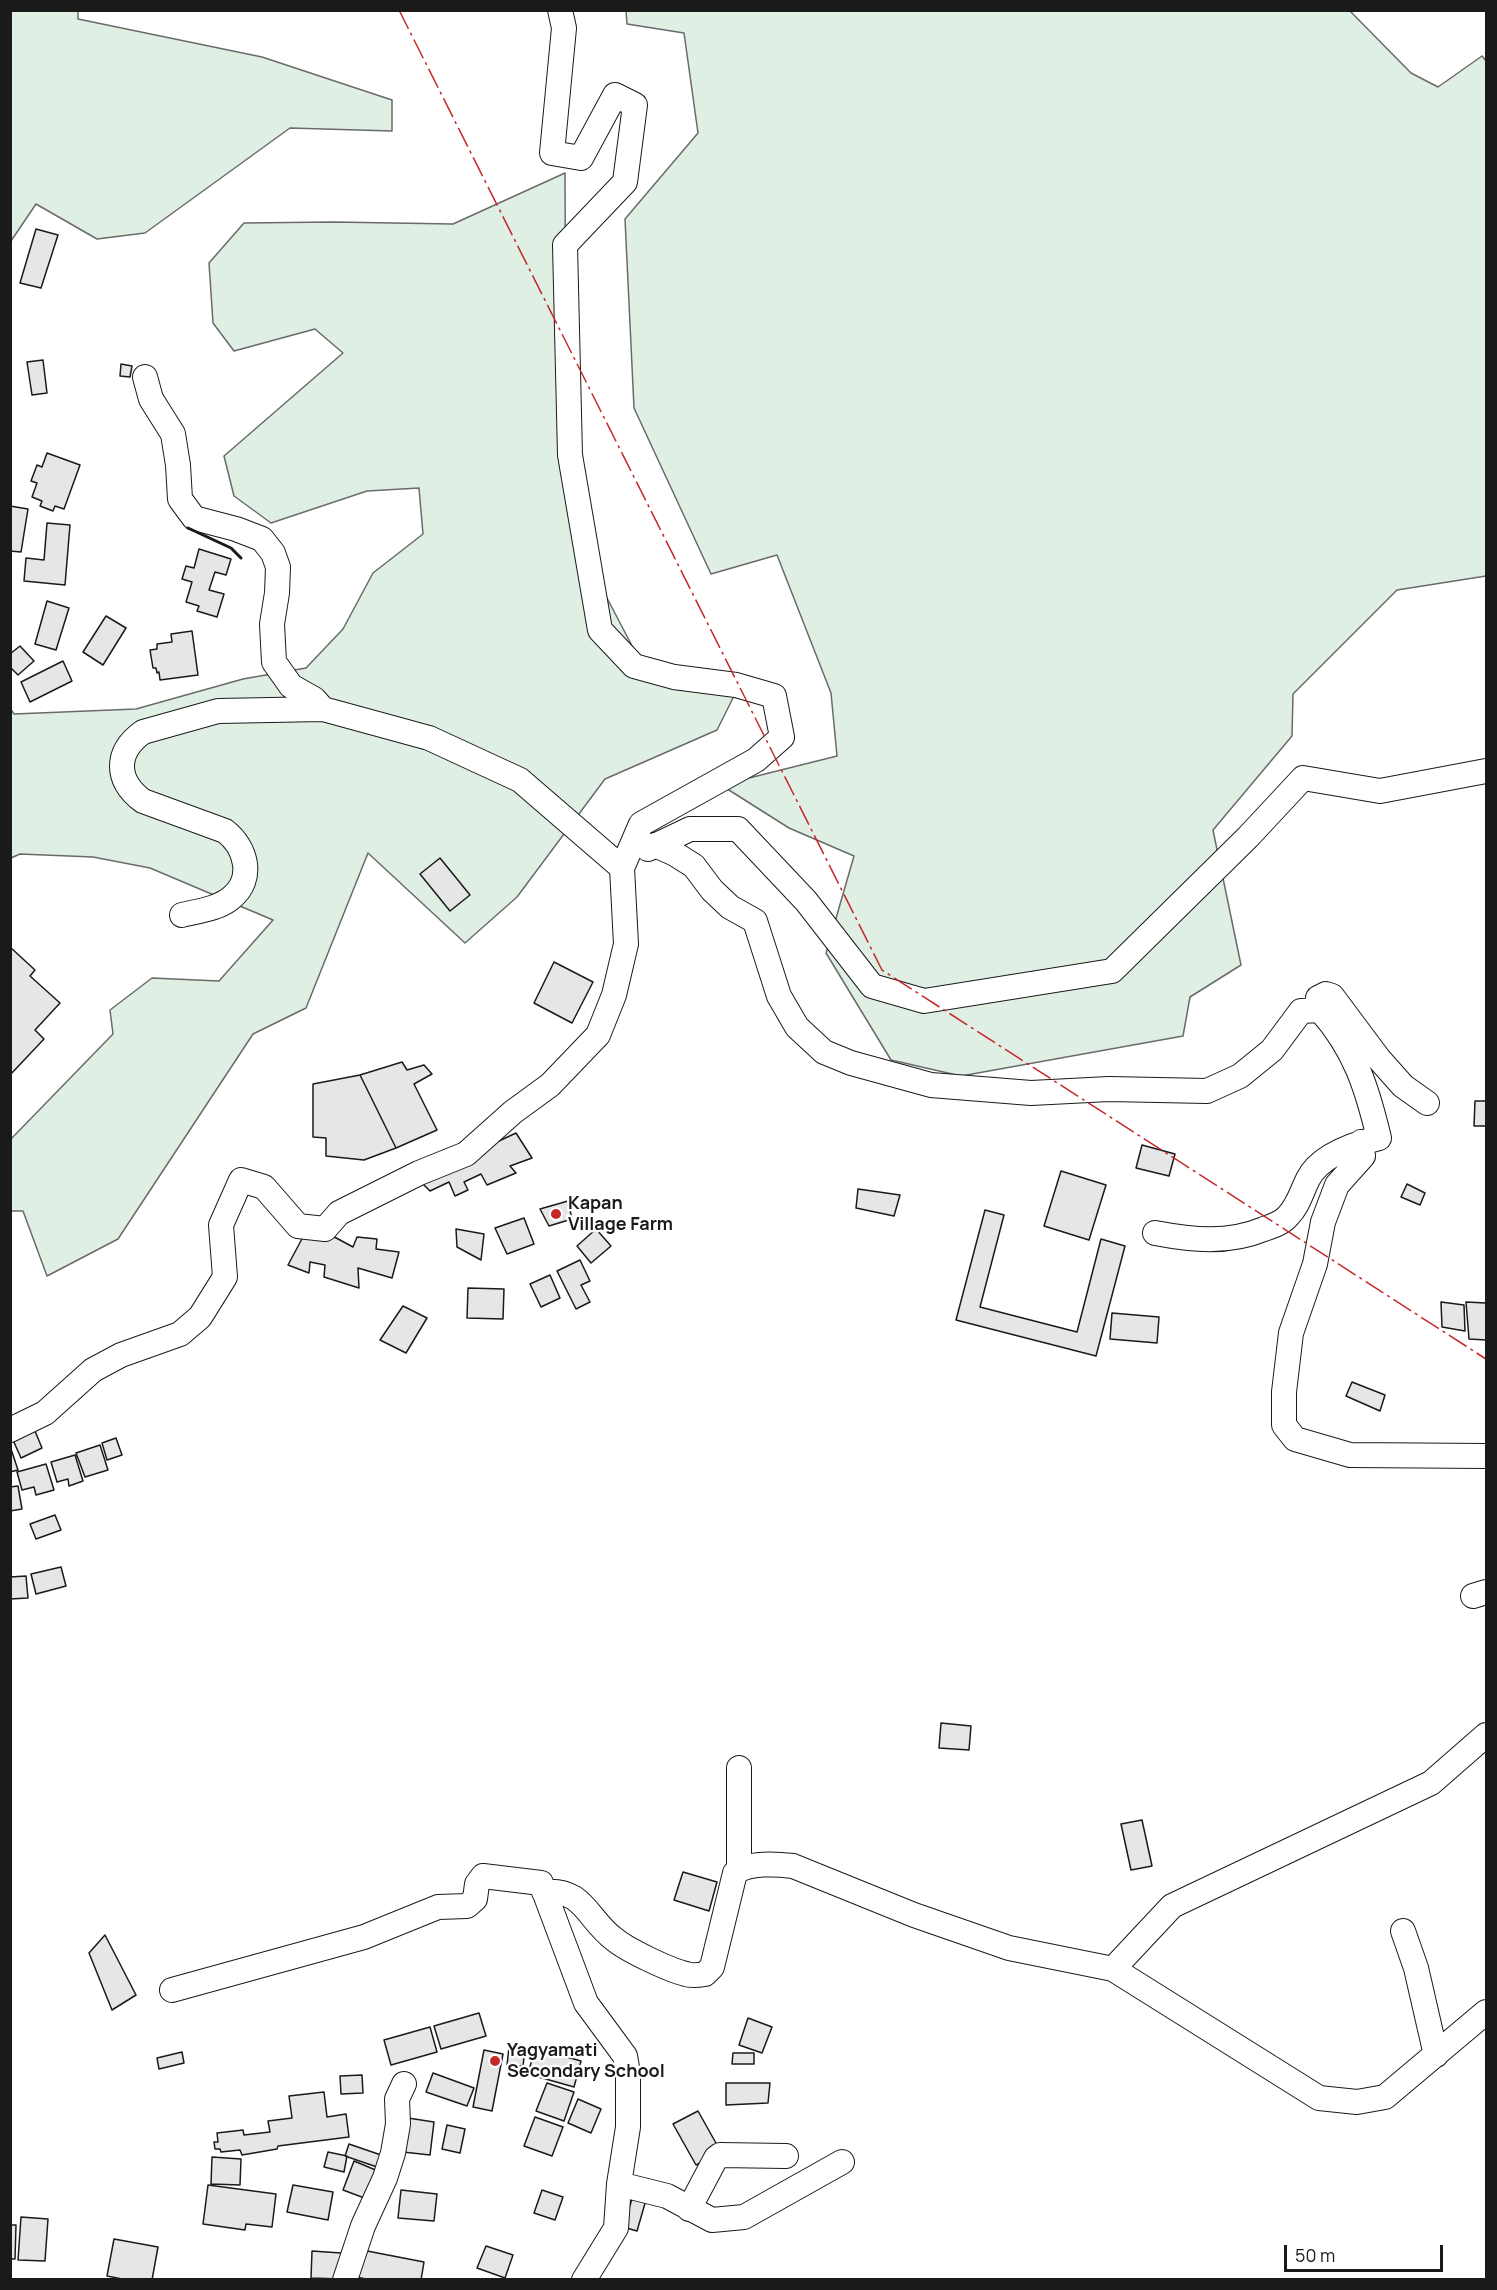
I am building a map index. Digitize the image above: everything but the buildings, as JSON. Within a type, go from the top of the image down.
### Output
[{"type":"street","points":[[10,1430],[45,1413],[93,1370],[122,1355],[180,1334],[200,1317],[225,1277],[221,1225],[241,1180],[264,1187],[298,1226],[326,1229],[339,1213],[418,1173],[466,1154],[513,1112],[550,1085],[598,1035],[614,995],[626,944],[622,868],[641,824],[756,760],[782,737],[774,696],[736,685],[674,676],[634,666],[600,630],[570,455],[566,245],[625,182],[635,105],[615,95],[580,158],[552,153],[564,28],[560,10]]},
{"type":"street","points":[[145,377],[151,399],[173,434],[180,499],[194,518],[236,529],[262,539],[273,553],[278,567],[272,624],[274,662],[291,686],[314,699],[323,709]]},
{"type":"street","points":[[182,915],[220,905],[231,898],[240,888],[245,876],[246,862],[242,850],[235,839],[225,831],[143,801],[133,794],[122,772],[122,760],[133,739],[143,732],[218,711],[323,709],[429,738],[520,780],[622,868]]},
{"type":"street","points":[[622,868],[655,845],[690,829],[738,829],[806,901],[872,986],[924,1000],[1112,971],[1248,837],[1303,778],[1380,791],[1486,771]]},
{"type":"street","points":[[655,845],[694,866],[712,890],[730,906],[755,921],[779,996],[797,1027],[824,1052],[851,1063],[932,1085],[1031,1093],[1109,1089],[1207,1091],[1240,1076],[1272,1050],[1301,1011],[1320,1010]]},
{"type":"street","points":[[1155,1233],[1191,1240],[1224,1240],[1250,1235],[1279,1223],[1289,1215],[1298,1202],[1310,1176],[1328,1158],[1361,1143],[1379,1138],[1365,1086],[1347,1045],[1320,1010],[1318,998],[1326,994],[1332,996],[1379,1059],[1403,1086],[1426,1103]]},
{"type":"street","points":[[1361,1143],[1363,1156],[1337,1185],[1323,1222],[1315,1264],[1291,1333],[1284,1392],[1284,1425],[1295,1439],[1350,1455],[1486,1456]]},
{"type":"street","points":[[1113,1970],[1172,1906],[1431,1783],[1486,1735]]},
{"type":"street","points":[[739,1768],[739,1869]]},
{"type":"street","points":[[544,1892],[558,1891],[581,1902],[590,1916],[614,1940],[640,1954],[687,1975],[705,1974],[712,1967],[735,1873],[739,1869],[772,1865],[793,1866],[914,1915],[1009,1948],[1113,1970],[1319,2098],[1357,2102],[1385,2097],[1486,2012]]},
{"type":"street","points":[[172,1990],[364,1937],[438,1907],[467,1906],[475,1899],[477,1884],[483,1876],[541,1883],[586,2002],[625,2056],[628,2073],[628,2127],[619,2184],[616,2228],[584,2280]]},
{"type":"street","points":[[1403,1931],[1416,1968],[1436,2055]]},
{"type":"street","points":[[345,2280],[363,2226],[385,2178],[393,2153],[398,2124],[397,2099],[404,2084]]},
{"type":"street","points":[[689,2209],[716,2158],[720,2155],[786,2156]]},
{"type":"street","points":[[619,2184],[667,2196],[712,2220],[744,2217],[842,2162]]},
{"type":"green space","points":[[11,10],[78,11],[78,19],[262,57],[392,100],[392,131],[290,128],[145,233],[97,239],[36,204],[11,241]]},
{"type":"green space","points":[[626,11],[1350,11],[1411,73],[1438,87],[1482,56],[1486,61],[1486,576],[1397,590],[1293,694],[1292,736],[1213,830],[1241,965],[1190,997],[1183,1036],[961,1076],[891,1060],[826,953],[854,856],[789,828],[721,785],[837,756],[831,693],[777,555],[711,574],[634,408],[625,219],[698,133],[684,33],[627,24]]},
{"type":"green space","points":[[565,173],[566,423],[596,577],[641,663],[735,694],[717,730],[605,779],[517,897],[465,943],[368,853],[306,1008],[253,1034],[118,1239],[47,1276],[23,1211],[11,1211],[11,1139],[113,1034],[110,1010],[152,978],[219,981],[273,920],[150,868],[93,857],[20,854],[11,858],[10,708],[14,714],[136,709],[243,679],[306,668],[343,629],[373,573],[423,534],[419,488],[367,491],[271,523],[234,496],[224,456],[343,353],[315,329],[234,351],[213,323],[209,263],[244,223],[453,224]]},
{"type":"wall","points":[[188,528],[231,548],[241,558]]},
{"type":"power","points":[[399,10],[882,970],[1486,1359]]},
{"type":"place","name":"Kapan Village Farm","points":[[556,1214]]},
{"type":"place","name":"Yagyamati Secondary School","points":[[495,2061]]}]
